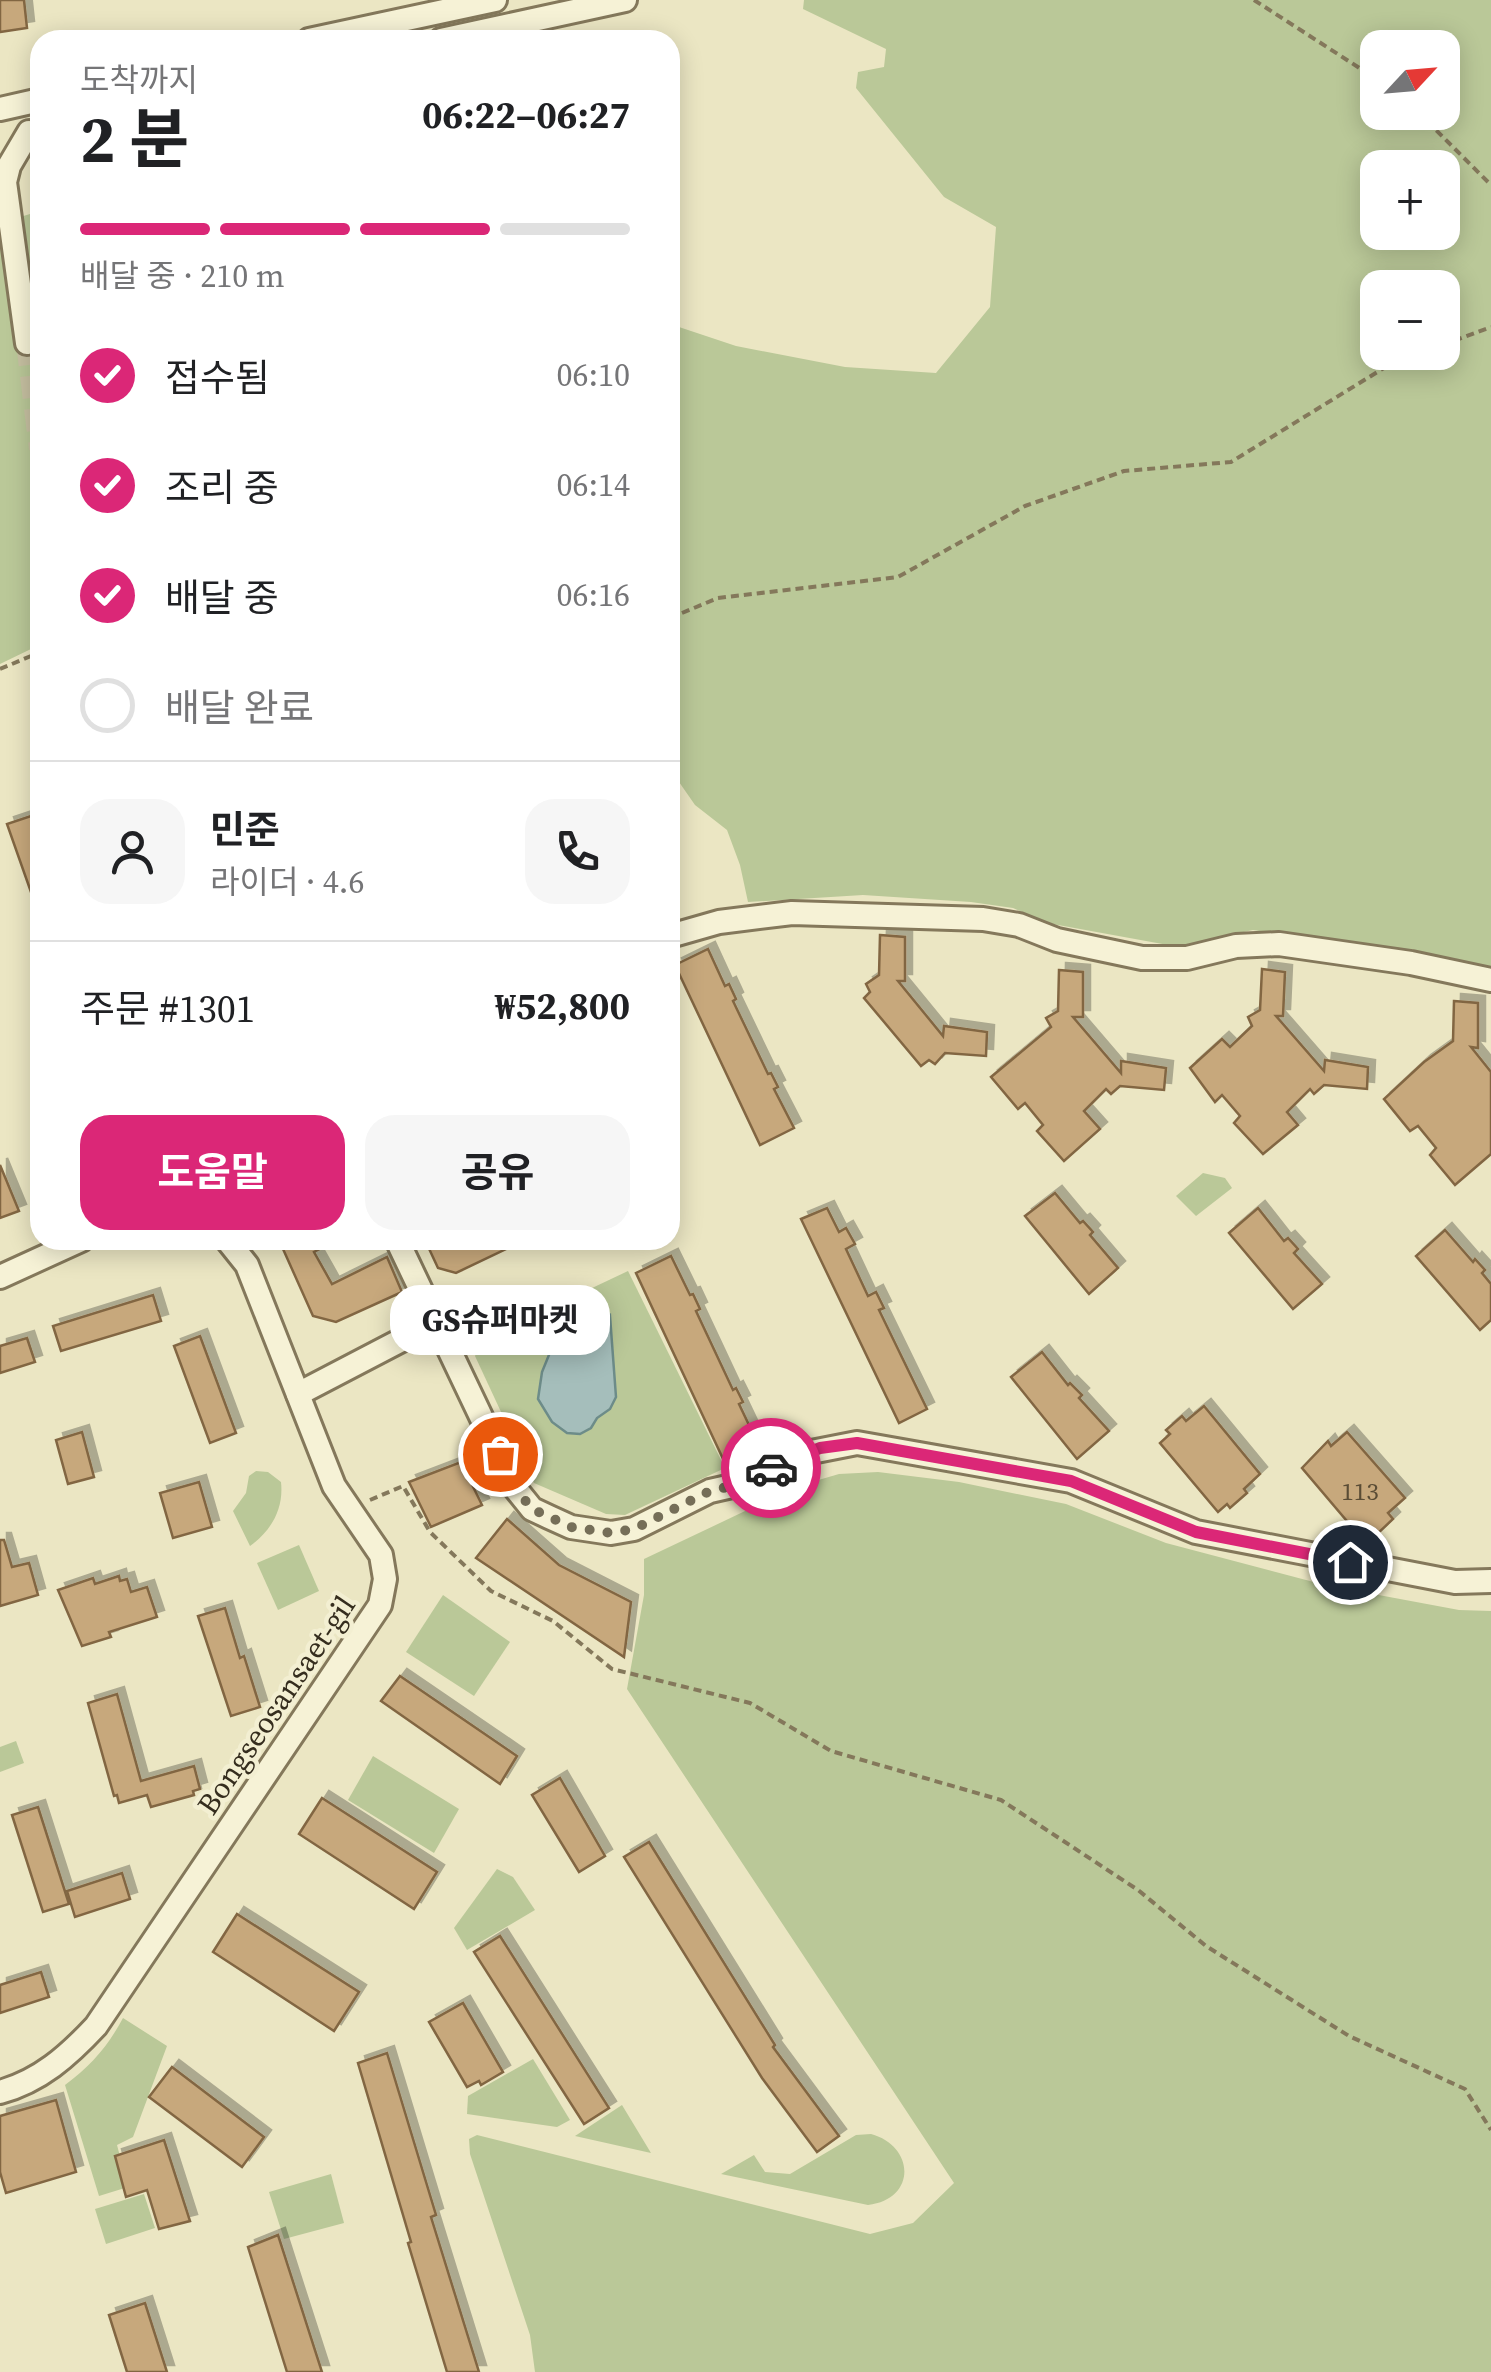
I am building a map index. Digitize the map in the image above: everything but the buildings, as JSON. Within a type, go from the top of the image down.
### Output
[{"type":"street","points":[[356,30],[495,0]]},
{"type":"street","points":[[487,30],[625,0]]},
{"type":"street","points":[[0,110],[30,102]]},
{"type":"street","points":[[0,139],[30,132]]},
{"type":"street","points":[[27,344],[3,179],[30,137]]},
{"type":"street","points":[[680,933],[719,922],[792,913],[983,919],[1142,958],[1187,958],[1236,946],[1279,944],[1491,980]]},
{"type":"street","points":[[0,1277],[60,1250]]},
{"type":"street","name":"Bongseosansaet-gil","points":[[0,2092],[26,2085],[70,2054],[96,2026],[380,1605],[385,1579],[381,1554],[334,1486],[246,1266],[234,1250]]},
{"type":"street","points":[[401,1250],[515,1488],[532,1509],[571,1527],[611,1533],[634,1529],[710,1491],[732,1486],[802,1454],[857,1443],[1071,1481],[1196,1532],[1455,1582],[1491,1581]]},
{"type":"street","points":[[298,1394],[436,1322]]},
{"type":"path","points":[[1254,0],[1360,68]]},
{"type":"path","points":[[1436,130],[1491,185]]},
{"type":"path","points":[[1460,337],[1491,326]]},
{"type":"path","points":[[680,614],[718,598],[898,577],[1025,506],[1124,471],[1231,462],[1381,370]]},
{"type":"path","points":[[0,669],[30,656]]},
{"type":"path","points":[[364,1502],[404,1486],[430,1532],[491,1591],[553,1621],[612,1669],[750,1704],[830,1751],[1002,1800],[1138,1890],[1206,1946],[1349,2036],[1465,2089],[1491,2130]]},
{"type":"green space","points":[[804,0],[1491,0],[1491,969],[1253,930],[1168,945],[1047,923],[1013,908],[971,902],[863,895],[748,902],[727,830],[695,805],[680,783],[680,327],[736,346],[845,367],[936,373],[990,307],[996,227],[944,197],[856,88],[858,72],[884,67],[886,49],[803,9]]},
{"type":"green space","points":[[30,214],[30,649],[0,664],[0,223]]},
{"type":"green space","points":[[1203,1173],[1225,1178],[1232,1188],[1196,1216],[1176,1196]]},
{"type":"green space","points":[[628,1271],[725,1468],[625,1515],[606,1514],[534,1483],[475,1356],[482,1340]]},
{"type":"green space","points":[[256,1471],[268,1472],[281,1482],[281,1492],[274,1518],[250,1546],[233,1511],[246,1493],[249,1476]]},
{"type":"green space","points":[[878,1472],[959,1482],[1066,1504],[1166,1543],[1325,1585],[1459,1610],[1491,1611],[1491,2372],[535,2372],[530,2335],[470,2154],[469,2139],[477,2135],[870,2234],[913,2223],[954,2183],[627,1689],[644,1595],[644,1559],[798,1486],[839,1474]]},
{"type":"green space","points":[[299,1545],[319,1591],[278,1610],[257,1563]]},
{"type":"green space","points":[[443,1595],[510,1642],[474,1696],[406,1652]]},
{"type":"green space","points":[[16,1741],[24,1763],[0,1772],[0,1747]]},
{"type":"green space","points":[[373,1756],[459,1809],[434,1853],[348,1800]]},
{"type":"green space","points":[[497,1869],[513,1877],[535,1910],[467,1950],[454,1928]]},
{"type":"green space","points":[[123,2018],[167,2046],[133,2137],[117,2145],[128,2187],[99,2196],[65,2085],[98,2055]]},
{"type":"green space","points":[[533,2059],[570,2120],[557,2127],[467,2114],[468,2096]]},
{"type":"green space","points":[[622,2105],[651,2153],[575,2136]]},
{"type":"green space","points":[[871,2134],[886,2140],[902,2160],[902,2183],[884,2201],[868,2205],[721,2174],[754,2155],[765,2172],[790,2174],[856,2135]]},
{"type":"green space","points":[[331,2174],[344,2223],[284,2239],[269,2192]]},
{"type":"green space","points":[[144,2194],[155,2228],[106,2244],[95,2209]]},
{"type":"water","points":[[610,1316],[616,1397],[591,1428],[580,1434],[567,1433],[552,1422],[538,1399],[542,1372],[553,1345],[568,1339],[588,1342]]},
{"type":"tunnel","points":[[27,343],[30,367]]},
{"type":"way so far","points":[[500,1454],[515,1488],[532,1509],[571,1527],[611,1533],[634,1529],[710,1491],[732,1486],[771,1468]]},
{"type":"place","name":"GS슈퍼마켓","points":[[500,1454]]},
{"type":"route","points":[[771,1468],[820,1448],[857,1443],[1071,1481],[1196,1532],[1350,1562]]}]
